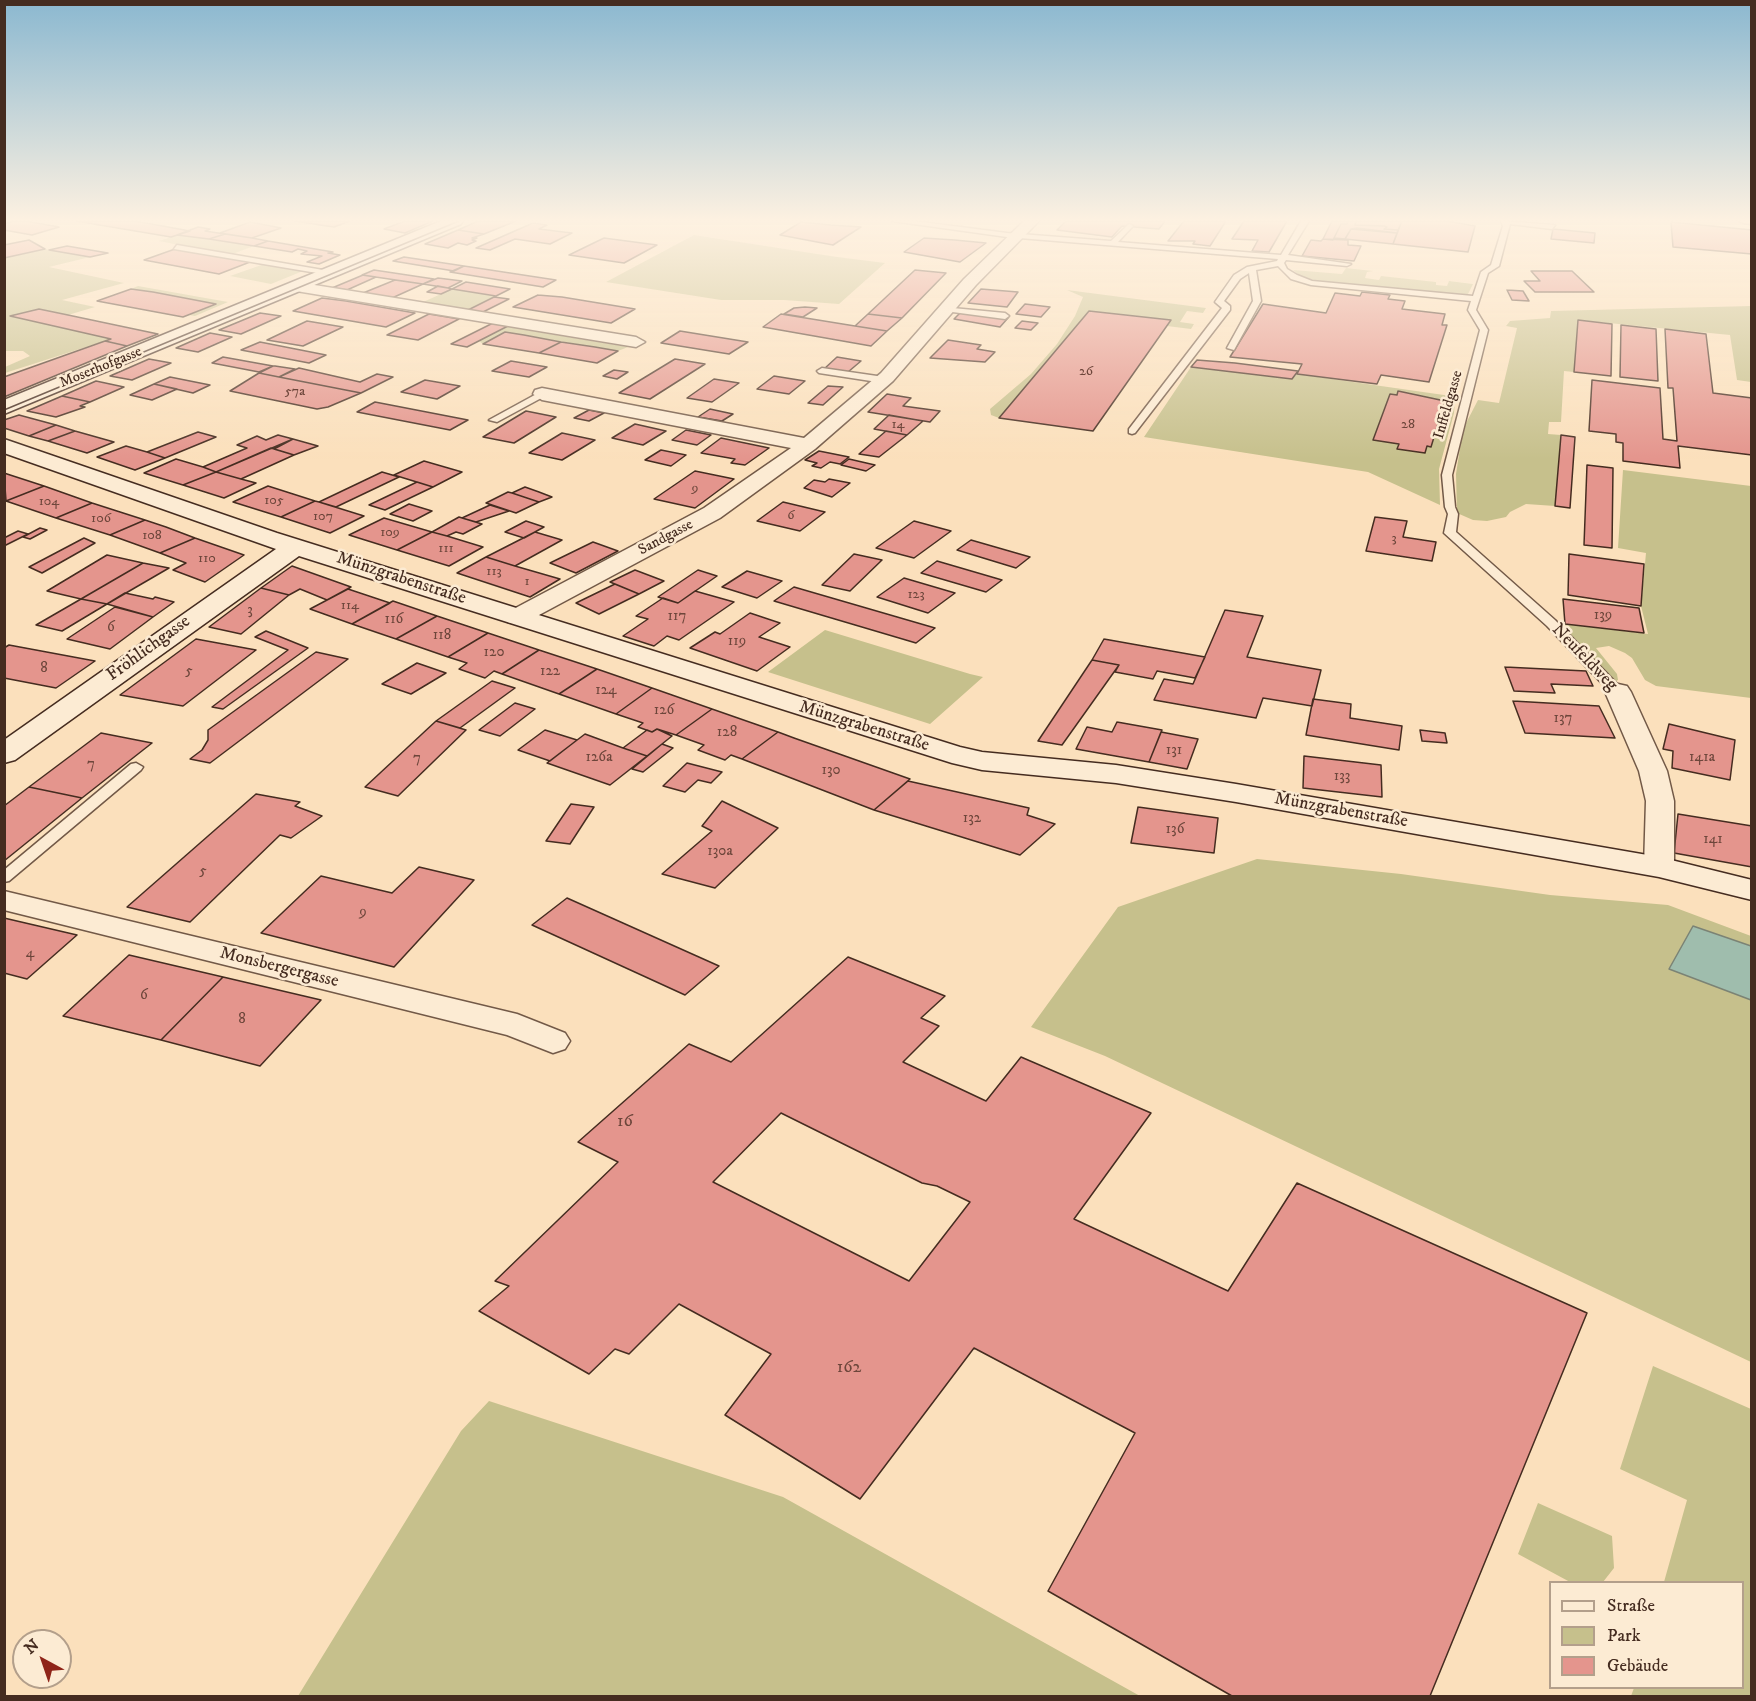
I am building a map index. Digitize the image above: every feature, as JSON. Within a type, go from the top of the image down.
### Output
[{"type":"main road","name":"Moserhofgasse","points":[[4,408],[265,300]]},
{"type":"main road","name":"Münzgrabenstraße","points":[[4,445],[296,546],[897,737],[982,761],[1116,774],[1659,867],[1752,890]]},
{"type":"main road","name":"Fröhlichgasse","points":[[11,744],[296,546]]},
{"type":"street","points":[[379,300],[636,342]]},
{"type":"street","name":"Sandgasse","points":[[517,617],[712,513],[808,445],[884,380],[954,300]]},
{"type":"street","points":[[542,394],[808,445]]},
{"type":"street","name":"Neufeldweg","points":[[1618,692],[1653,771],[1660,801],[1659,867]]},
{"type":"street","name":"Monsbergergasse","points":[[4,900],[517,1026],[553,1041]]},
{"type":"lane","points":[[1132,431],[1227,308],[1219,302],[1220,300]]},
{"type":"lane","points":[[1231,348],[1257,300]]},
{"type":"lane","name":"Inffeldgasse","points":[[1452,522],[1447,475],[1484,330],[1472,310],[1474,300]]},
{"type":"lane","points":[[945,309],[1005,316]]},
{"type":"lane","points":[[822,371],[884,380]]},
{"type":"lane","points":[[494,420],[542,394]]},
{"type":"lane","name":"Neufeldweg","points":[[1452,522],[1450,533],[1551,623],[1618,692]]},
{"type":"lane","points":[[4,878],[136,767]]},
{"type":"green space","points":[[5,300],[64,300],[95,307],[68,315],[39,309],[10,316],[111,339],[5,373],[5,367],[30,356],[23,351],[5,351]]},
{"type":"green space","points":[[191,300],[228,302],[195,316],[189,315],[215,305]]},
{"type":"green space","points":[[427,300],[487,300],[466,311],[421,303]]},
{"type":"green space","points":[[789,300],[843,300],[839,304]]},
{"type":"green space","points":[[1082,300],[1147,300],[1206,308],[1203,313],[1187,311],[1180,322],[1194,324],[1191,329],[1167,326],[1170,320],[1089,311],[999,418],[991,415],[990,409],[1031,374],[1057,344],[1075,316]]},
{"type":"green space","points":[[1751,306],[1751,382],[1737,380],[1730,335],[1578,320],[1574,372],[1564,371],[1561,422],[1549,422],[1548,434],[1561,435],[1555,506],[1526,504],[1510,512],[1506,517],[1487,521],[1473,520],[1457,513],[1456,474],[1463,429],[1478,400],[1499,403],[1517,328],[1506,326],[1510,321],[1550,318],[1551,311]]},
{"type":"green space","points":[[508,326],[628,347],[618,351],[505,332],[483,344],[479,341]]},
{"type":"green space","points":[[1191,367],[1292,379],[1297,374],[1451,396],[1455,400],[1454,413],[1439,469],[1440,505],[1368,472],[1144,437]]},
{"type":"green space","points":[[1623,470],[1751,486],[1751,698],[1656,686],[1645,680],[1632,658],[1625,653],[1609,646],[1596,648],[1617,674],[1618,680],[1615,682],[1573,640],[1565,624],[1648,634],[1641,606],[1646,553],[1618,548]]},
{"type":"green space","points":[[825,630],[983,677],[930,724],[768,672]]},
{"type":"green space","points":[[1257,859],[1401,874],[1550,895],[1668,905],[1751,936],[1751,1362],[1105,1056],[1031,1027],[1118,907]]},
{"type":"green space","points":[[1653,1366],[1751,1409],[1751,1696],[1631,1696],[1634,1689],[1744,1689],[1744,1581],[1664,1581],[1687,1500],[1620,1469]]},
{"type":"green space","points":[[489,1401],[783,1497],[1140,1696],[298,1696],[461,1431]]},
{"type":"green space","points":[[1538,1503],[1612,1536],[1614,1568],[1604,1581],[1568,1581],[1518,1554]]},
{"type":"shaded area","points":[[1693,926],[1751,946],[1751,1000],[1669,969]]},
{"type":"building","points":[[197,300],[216,304],[183,317],[97,301]]},
{"type":"building","points":[[317,300],[341,300],[415,313],[386,327],[293,311]]},
{"type":"building","points":[[487,300],[506,300],[481,313],[466,311]]},
{"type":"building","points":[[527,300],[583,300],[635,309],[611,323],[513,307]]},
{"type":"building","points":[[883,300],[919,300],[902,318],[868,314]]},
{"type":"building","points":[[970,300],[1012,300],[1007,307],[968,303]]},
{"type":"building","points":[[1332,300],[1400,300],[1405,301],[1402,309],[1445,314],[1442,325],[1447,325],[1429,382],[1381,375],[1377,384],[1297,374],[1302,364],[1230,357],[1263,304],[1326,313]]},
{"type":"building","points":[[1025,304],[1050,307],[1041,317],[1016,314]]},
{"type":"building","points":[[794,308],[817,308],[803,317],[784,314]]},
{"type":"building","points":[[39,309],[158,334],[127,346],[105,341],[111,339],[10,316]]},
{"type":"building","points":[[1089,311],[1171,320],[1093,431],[999,418]]},
{"type":"building","points":[[961,312],[1008,318],[1000,327],[954,319]]},
{"type":"building","points":[[260,313],[281,316],[241,334],[219,330]]},
{"type":"building","points":[[429,314],[459,319],[418,340],[387,335]]},
{"type":"building","points":[[781,314],[887,331],[871,346],[763,327]]},
{"type":"building","points":[[868,314],[902,318],[887,331],[855,326]]},
{"type":"building","points":[[1578,320],[1612,324],[1611,376],[1574,372]]},
{"type":"building","points":[[307,321],[343,327],[303,346],[267,340]]},
{"type":"building","points":[[1022,321],[1038,323],[1031,330],[1015,328]]},
{"type":"building","points":[[493,323],[508,326],[467,347],[451,344]]},
{"type":"building","points":[[1621,325],[1656,329],[1658,381],[1620,377]]},
{"type":"building","points":[[1665,329],[1706,334],[1713,393],[1752,398],[1752,455],[1678,446],[1680,468],[1623,461],[1623,443],[1616,442],[1616,434],[1589,431],[1592,380],[1660,388],[1663,439],[1677,441],[1673,388],[1668,388]]},
{"type":"building","points":[[680,331],[748,342],[729,354],[661,343]]},
{"type":"building","points":[[505,332],[561,342],[539,353],[483,344]]},
{"type":"building","points":[[210,333],[232,337],[198,352],[176,348]]},
{"type":"building","points":[[948,340],[981,345],[977,349],[995,352],[985,362],[930,358]]},
{"type":"building","points":[[105,341],[127,346],[4,397],[4,377]]},
{"type":"building","points":[[260,342],[326,355],[309,363],[241,350]]},
{"type":"building","points":[[561,342],[618,351],[597,363],[539,353]]},
{"type":"building","points":[[223,357],[273,366],[259,372],[212,363]]},
{"type":"building","points":[[837,357],[861,361],[848,372],[824,369]]},
{"type":"building","points":[[149,359],[171,363],[132,380],[110,376]]},
{"type":"building","points":[[675,359],[705,364],[650,399],[619,393]]},
{"type":"building","points":[[1197,360],[1298,371],[1292,379],[1191,367]]},
{"type":"building","points":[[511,361],[547,367],[529,377],[492,371]]},
{"type":"building","points":[[273,366],[295,369],[279,377],[259,373]]},
{"type":"building","points":[[299,368],[360,382],[377,374],[393,377],[361,393],[279,377]]},
{"type":"building","points":[[614,370],[628,372],[617,379],[603,376]]},
{"type":"building","points":[[259,373],[361,393],[328,407],[317,409],[230,391]]},
{"type":"building","points":[[774,376],[805,381],[789,394],[757,389]]},
{"type":"building","points":[[170,377],[210,385],[193,393],[154,384]]},
{"type":"building","points":[[714,379],[739,383],[712,402],[687,398]]},
{"type":"building","points":[[425,380],[460,386],[437,399],[401,392]]},
{"type":"building","points":[[96,381],[124,387],[90,402],[62,396]]},
{"type":"building","points":[[154,384],[177,389],[152,400],[130,395]]},
{"type":"building","points":[[828,386],[843,387],[823,405],[808,403]]},
{"type":"building","points":[[1398,391],[1445,401],[1431,447],[1427,446],[1425,453],[1397,449],[1399,444],[1373,440],[1390,394],[1397,395]]},
{"type":"building","points":[[887,394],[911,398],[903,406],[940,411],[930,422],[868,412]]},
{"type":"building","points":[[62,396],[90,402],[80,406],[85,407],[56,417],[27,411]]},
{"type":"building","points":[[375,402],[468,420],[450,430],[357,412]]},
{"type":"building","points":[[710,409],[733,414],[722,421],[698,417]]},
{"type":"building","points":[[589,410],[604,413],[589,421],[574,418]]},
{"type":"building","points":[[526,411],[556,417],[514,443],[483,437]]},
{"type":"building","points":[[19,415],[56,425],[29,436],[4,428],[4,420]]},
{"type":"building","points":[[889,415],[923,421],[907,435],[874,429]]},
{"type":"building","points":[[635,424],[666,431],[643,445],[612,438]]},
{"type":"building","points":[[56,425],[75,431],[48,441],[29,436]]},
{"type":"building","points":[[686,430],[711,435],[697,445],[672,440]]},
{"type":"building","points":[[75,431],[114,442],[87,453],[48,441]]},
{"type":"building","points":[[886,431],[907,435],[879,457],[859,454]]},
{"type":"building","points":[[198,432],[216,437],[165,458],[147,452]]},
{"type":"building","points":[[562,433],[595,440],[562,460],[529,453]]},
{"type":"building","points":[[278,435],[293,439],[216,472],[203,467],[247,448],[237,445],[257,436],[266,440]]},
{"type":"building","points":[[1561,435],[1575,437],[1570,508],[1555,506]]},
{"type":"building","points":[[721,438],[769,448],[745,465],[731,463],[735,459],[701,453]]},
{"type":"building","points":[[293,439],[318,446],[294,455],[274,449]]},
{"type":"building","points":[[126,446],[165,458],[135,470],[97,457]]},
{"type":"building","points":[[271,448],[294,455],[241,479],[216,472]]},
{"type":"building","points":[[661,450],[686,455],[671,466],[645,460]]},
{"type":"building","points":[[819,451],[849,457],[840,464],[830,462],[821,468],[812,466],[817,463],[805,460]]},
{"type":"building","points":[[176,459],[216,472],[183,485],[144,473]]},
{"type":"building","points":[[849,459],[875,465],[866,471],[841,465]]},
{"type":"building","points":[[424,461],[462,472],[433,487],[394,475]]},
{"type":"building","points":[[1587,465],[1613,468],[1612,548],[1584,545]]},
{"type":"building","points":[[695,471],[734,479],[695,508],[654,499]]},
{"type":"building","points":[[216,472],[256,483],[224,498],[183,485]]},
{"type":"building","points":[[382,472],[399,477],[336,507],[319,502]]},
{"type":"building","points":[[4,473],[44,486],[6,501]]},
{"type":"building","points":[[829,479],[850,483],[832,497],[804,488],[814,480],[825,482]]},
{"type":"building","points":[[417,482],[433,487],[385,510],[369,505]]},
{"type":"building","points":[[44,486],[92,503],[56,518],[6,501]]},
{"type":"building","points":[[268,486],[315,501],[281,517],[233,502]]},
{"type":"building","points":[[525,487],[552,497],[539,502],[512,493]]},
{"type":"building","points":[[508,492],[539,502],[516,513],[486,503]]},
{"type":"building","points":[[315,501],[364,516],[330,533],[281,517]]},
{"type":"building","points":[[783,502],[825,512],[800,531],[757,521]]},
{"type":"building","points":[[92,503],[145,520],[110,535],[56,518]]},
{"type":"building","points":[[409,504],[432,511],[413,521],[390,514]]},
{"type":"building","points":[[490,505],[509,511],[476,522],[462,518]]},
{"type":"building","points":[[459,517],[482,524],[463,534],[456,532],[447,536],[432,532]]},
{"type":"building","points":[[1375,517],[1407,521],[1403,537],[1436,542],[1432,561],[1366,551]]},
{"type":"building","points":[[384,518],[432,532],[397,550],[349,535]]},
{"type":"building","points":[[145,520],[195,538],[160,553],[110,535]]},
{"type":"building","points":[[526,521],[544,527],[524,538],[505,532]]},
{"type":"building","points":[[914,521],[951,531],[914,558],[876,548]]},
{"type":"building","points":[[40,528],[47,530],[30,539],[23,537]]},
{"type":"building","points":[[18,531],[28,534],[4,546],[4,538]]},
{"type":"building","points":[[432,532],[483,547],[449,566],[397,550]]},
{"type":"building","points":[[535,532],[562,540],[515,566],[486,557]]},
{"type":"building","points":[[84,538],[95,543],[42,573],[29,567]]},
{"type":"building","points":[[195,538],[244,555],[205,582],[173,570],[186,563],[160,553]]},
{"type":"building","points":[[971,540],[1030,557],[1016,568],[957,550]]},
{"type":"building","points":[[593,542],[618,551],[576,573],[550,563]]},
{"type":"building","points":[[854,554],[882,560],[850,591],[822,585]]},
{"type":"building","points":[[1569,554],[1644,564],[1641,606],[1568,595]]},
{"type":"building","points":[[107,555],[143,563],[81,599],[47,591]]},
{"type":"building","points":[[486,557],[560,579],[530,597],[457,573]]},
{"type":"building","points":[[937,561],[1002,580],[986,592],[921,573]]},
{"type":"building","points":[[143,563],[169,568],[107,604],[81,599]]},
{"type":"building","points":[[292,566],[351,587],[327,600],[300,589],[289,595],[261,588]]},
{"type":"building","points":[[635,570],[664,581],[639,594],[610,582]]},
{"type":"building","points":[[698,570],[717,576],[678,603],[658,597]]},
{"type":"building","points":[[747,571],[782,581],[757,598],[722,587]]},
{"type":"building","points":[[904,578],[955,593],[928,613],[877,597]]},
{"type":"building","points":[[615,584],[639,594],[599,614],[576,603]]},
{"type":"building","points":[[794,587],[935,628],[916,643],[774,601]]},
{"type":"building","points":[[261,588],[289,595],[241,634],[209,627]]},
{"type":"building","points":[[348,589],[390,603],[352,624],[310,609]]},
{"type":"building","points":[[695,591],[734,602],[679,640],[667,636],[654,646],[623,636],[648,619],[636,616],[663,598],[678,603]]},
{"type":"building","points":[[125,593],[174,602],[153,617],[107,604]]},
{"type":"building","points":[[81,599],[107,604],[62,631],[36,625]]},
{"type":"building","points":[[1563,599],[1639,608],[1644,633],[1565,624]]},
{"type":"building","points":[[393,601],[437,616],[396,639],[352,624]]},
{"type":"building","points":[[115,607],[153,617],[110,649],[67,639]]},
{"type":"building","points":[[1225,610],[1263,616],[1247,657],[1321,670],[1312,706],[1263,698],[1256,718],[1154,700],[1164,679],[1193,684]]},
{"type":"building","points":[[750,613],[780,623],[759,637],[790,647],[757,671],[690,648],[715,632],[720,634]]},
{"type":"building","points":[[437,616],[488,633],[448,657],[396,639]]},
{"type":"building","points":[[266,631],[308,648],[223,709],[212,707],[288,650],[255,637]]},
{"type":"building","points":[[488,633],[539,650],[502,674],[494,671],[485,678],[459,669],[467,663],[448,657]]},
{"type":"building","points":[[196,639],[256,650],[183,706],[120,695]]},
{"type":"building","points":[[1104,639],[1205,657],[1195,678],[1157,671],[1153,679],[1115,672],[1119,665],[1092,660]]},
{"type":"building","points":[[9,645],[95,661],[56,688],[4,678],[4,648]]},
{"type":"building","points":[[539,650],[597,669],[559,694],[502,674]]},
{"type":"building","points":[[316,652],[348,659],[210,763],[190,759],[202,750],[208,740],[208,730]]},
{"type":"building","points":[[1092,660],[1119,665],[1062,745],[1038,741]]},
{"type":"building","points":[[417,663],[446,673],[411,694],[382,684]]},
{"type":"building","points":[[1505,667],[1586,671],[1593,686],[1551,684],[1555,693],[1514,691]]},
{"type":"building","points":[[597,669],[652,688],[616,714],[559,694]]},
{"type":"building","points":[[492,681],[515,688],[460,728],[436,721]]},
{"type":"building","points":[[652,688],[712,709],[676,735],[657,729],[652,732],[638,727],[643,723],[616,714]]},
{"type":"building","points":[[1313,699],[1351,704],[1350,718],[1402,726],[1399,750],[1306,735]]},
{"type":"building","points":[[1513,701],[1599,706],[1615,738],[1525,733]]},
{"type":"building","points":[[515,703],[535,709],[500,736],[479,730]]},
{"type":"building","points":[[712,709],[778,732],[742,759],[731,755],[725,760],[698,750],[704,745],[676,735]]},
{"type":"building","points":[[436,721],[466,730],[398,796],[365,787]]},
{"type":"building","points":[[1117,722],[1162,730],[1149,762],[1076,749],[1087,727],[1112,732]]},
{"type":"building","points":[[1669,724],[1735,740],[1730,780],[1672,768],[1673,751],[1663,749]]},
{"type":"building","points":[[657,729],[672,736],[647,756],[623,748],[647,730],[652,732]]},
{"type":"building","points":[[545,730],[577,740],[550,761],[518,750]]},
{"type":"building","points":[[1420,730],[1445,733],[1447,743],[1422,741]]},
{"type":"building","points":[[778,732],[910,779],[874,810],[742,759]]},
{"type":"building","points":[[1161,732],[1198,739],[1187,769],[1149,762]]},
{"type":"building","points":[[101,733],[152,743],[82,798],[29,787]]},
{"type":"building","points":[[585,734],[647,756],[610,785],[547,763]]},
{"type":"building","points":[[662,744],[673,748],[643,772],[632,769]]},
{"type":"building","points":[[1304,756],[1381,765],[1382,797],[1303,788]]},
{"type":"building","points":[[687,763],[722,772],[711,783],[698,780],[685,792],[663,786]]},
{"type":"building","points":[[908,781],[1029,808],[1027,815],[1055,824],[1020,855],[874,810]]},
{"type":"building","points":[[29,787],[82,798],[4,861],[4,806]]},
{"type":"building","points":[[256,794],[300,802],[295,806],[322,816],[291,838],[280,835],[190,922],[127,907]]},
{"type":"building","points":[[722,801],[778,828],[715,888],[662,874],[712,831],[702,826]]},
{"type":"building","points":[[571,804],[594,807],[570,844],[546,841]]},
{"type":"building","points":[[1138,807],[1218,818],[1214,853],[1131,843]]},
{"type":"building","points":[[1678,814],[1752,826],[1752,867],[1674,853]]},
{"type":"building","points":[[419,867],[474,880],[394,967],[261,933],[321,876],[392,893]]},
{"type":"building","points":[[567,898],[719,966],[685,995],[532,925]]},
{"type":"building","points":[[4,918],[77,935],[27,979],[4,973]]},
{"type":"building","points":[[129,955],[223,977],[161,1040],[63,1016]]},
{"type":"building","points":[[848,957],[945,996],[921,1018],[939,1026],[903,1062],[986,1101],[1021,1057],[1151,1113],[1074,1219],[1228,1291],[1297,1183],[1587,1313],[1430,1696],[1232,1696],[1048,1591],[1135,1433],[974,1348],[860,1499],[725,1415],[771,1354],[679,1304],[629,1354],[615,1349],[589,1374],[479,1311],[509,1286],[495,1281],[618,1162],[578,1142],[689,1044],[731,1062]],"holes":[[[781,1113],[922,1183],[937,1186],[970,1202],[909,1281],[713,1182]]]},
{"type":"building","points":[[223,977],[321,1000],[260,1066],[161,1040]]},
{"type":"tram line","points":[[4,410],[268,300]]}]
